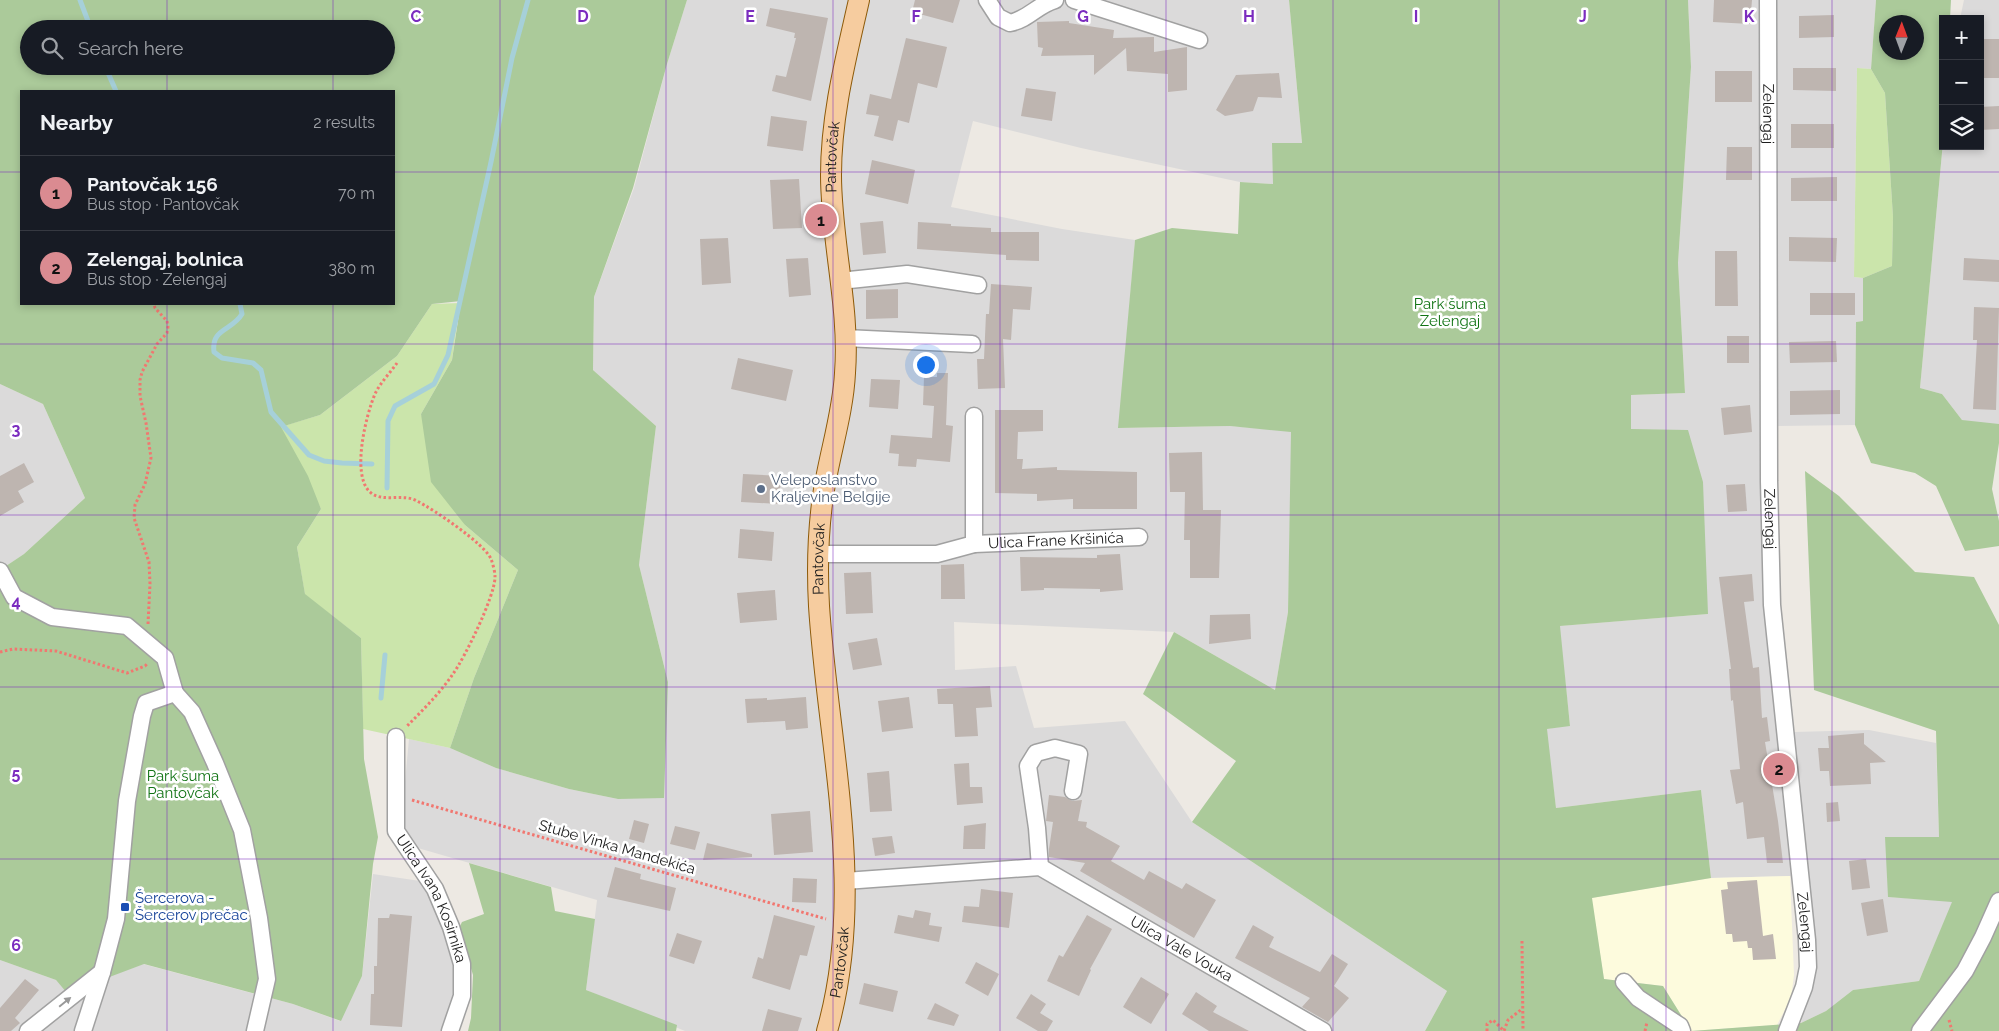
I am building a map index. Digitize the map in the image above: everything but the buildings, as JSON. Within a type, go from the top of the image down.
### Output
[{"type":"main road","name":"Pantovčak","points":[[826,1031],[841,963],[845,881],[819,604],[818,554],[823,497],[846,374],[846,338],[831,175],[834,122],[859,0]]},
{"type":"street","points":[[987,0],[998,17],[1010,23],[1022,21],[1047,2],[1055,0]]},
{"type":"street","points":[[1074,0],[1198,40]]},
{"type":"street","name":"Zelengaj","points":[[1768,0],[1769,482],[1772,605],[1807,940],[1808,967],[1804,987],[1787,1031]]},
{"type":"street","points":[[840,281],[907,274],[978,285]]},
{"type":"street","points":[[846,338],[972,344]]},
{"type":"street","name":"Ulica Frane Kršinića","points":[[974,416],[974,544]]},
{"type":"street","name":"Ulica Frane Kršinića","points":[[818,554],[937,554],[974,544],[1139,537]]},
{"type":"street","points":[[0,571],[14,597],[52,617],[127,626],[165,658],[174,693],[192,712],[242,830],[259,918],[267,979],[255,1031]]},
{"type":"street","points":[[83,1031],[102,972],[116,919],[127,801],[142,716],[146,703],[174,693]]},
{"type":"street","name":"Ulica Ivana Kosirnika","points":[[396,737],[396,831],[435,889],[451,927],[462,964],[462,996],[450,1031]]},
{"type":"street","points":[[845,881],[1040,867],[1037,828],[1028,766],[1036,753],[1055,748],[1079,754],[1072,791]]},
{"type":"street","name":"Ulica Vale Vouka","points":[[1040,867],[1323,1031]]},
{"type":"street","points":[[1920,1031],[1965,971],[1999,901]]},
{"type":"street","points":[[28,1031],[102,972]]},
{"type":"street","points":[[1624,982],[1638,998],[1680,1026],[1682,1031]]},
{"type":"path","points":[[0,652],[13,649],[56,651],[127,673],[145,666],[153,657],[153,648],[148,636],[149,562],[134,518],[135,505],[146,484],[151,458],[140,396],[140,380],[142,372],[157,344],[167,333],[168,327],[167,322],[154,305]]},
{"type":"path","points":[[396,737],[425,708],[454,673],[489,604],[495,577],[490,557],[458,527],[415,499],[374,496],[368,491],[361,467],[366,423],[375,393],[397,364]]},
{"type":"path","name":"Stube Vinka Mandekića","points":[[397,796],[832,920]]},
{"type":"path","points":[[1522,941],[1523,1031]]},
{"type":"path","points":[[1487,1031],[1487,1024],[1493,1020],[1504,1031],[1508,1020],[1523,1009]]},
{"type":"shaded area","points":[[687,0],[1289,0],[1302,144],[1273,184],[1240,182],[1081,148],[973,121],[951,207],[1062,229],[1135,240],[1119,428],[1230,426],[1292,431],[1288,612],[1275,690],[1174,632],[954,622],[955,670],[1016,666],[1034,728],[1125,721],[1192,822],[1447,991],[1425,1031],[685,1031],[586,990],[597,900],[411,846],[403,830],[402,814],[409,739],[450,748],[496,768],[569,789],[618,799],[668,682],[639,565],[656,426],[593,370],[594,297],[634,188],[667,64]]},
{"type":"shaded area","points":[[1688,0],[1761,0],[1765,423],[1795,876],[1711,878],[1701,790],[1556,808],[1546,729],[1570,725],[1559,626],[1708,614],[1631,430],[1631,395],[1685,393],[1678,263],[1691,67]]},
{"type":"shaded area","points":[[1773,0],[1876,0],[1871,69],[1857,68],[1854,277],[1863,278],[1863,321],[1856,322],[1855,425],[1776,426]]},
{"type":"shaded area","points":[[1964,0],[1999,0],[1999,432],[1962,420],[1942,394],[1920,388],[1942,150],[1984,150],[1984,15],[1961,15]]},
{"type":"shaded area","points":[[0,384],[43,404],[85,498],[24,554],[0,570]]},
{"type":"shaded area","points":[[1869,730],[1936,743],[1939,837],[1888,897],[1953,901],[1919,981],[1853,990],[1826,1011],[1801,1023],[1814,970],[1794,732]]},
{"type":"shaded area","points":[[373,874],[420,881],[432,899],[453,945],[457,983],[443,1031],[0,1031],[0,960],[56,980],[67,992],[143,964],[293,1004],[340,1021],[362,976]]},
{"type":"shaded area","points":[[1790,876],[1794,975],[1791,998],[1777,1025],[1691,1031],[1663,986],[1604,979],[1591,898],[1711,878]]},
{"type":"green space","name":"Park šuma Pantovčak","points":[[0,0],[687,0],[667,64],[633,188],[594,297],[593,370],[656,426],[639,565],[668,682],[664,798],[618,799],[569,789],[496,768],[450,748],[474,678],[518,570],[465,525],[431,482],[421,414],[452,360],[461,301],[432,304],[397,356],[320,415],[281,427],[308,476],[321,509],[297,547],[305,594],[361,638],[364,759],[378,837],[373,864],[362,976],[341,1021],[293,1004],[144,964],[67,993],[56,980],[0,960],[0,570],[24,554],[85,498],[43,404],[0,384]]},
{"type":"green space","name":"Park šuma Zelengaj","points":[[1289,0],[1688,0],[1691,67],[1678,263],[1685,393],[1631,395],[1631,429],[1688,430],[1703,482],[1708,614],[1560,626],[1570,726],[1547,729],[1556,808],[1701,790],[1711,878],[1592,898],[1604,979],[1663,986],[1691,1031],[1425,1031],[1447,991],[1192,822],[1236,761],[1143,694],[1174,632],[1275,690],[1288,612],[1291,432],[1230,426],[1118,428],[1135,240],[1172,228],[1238,234],[1240,182],[1273,184],[1272,143],[1302,143]]},
{"type":"green space","points":[[1876,0],[1951,0],[1950,15],[1939,15],[1939,150],[1942,150],[1920,388],[1942,394],[1962,420],[1999,424],[1999,443],[1992,489],[1999,521],[1999,546],[1965,551],[1936,486],[1915,473],[1871,463],[1855,425],[1856,322],[1863,321],[1863,278],[1892,266],[1893,217],[1885,93],[1871,69]]},
{"type":"green space","points":[[1857,68],[1871,69],[1885,93],[1893,217],[1892,266],[1863,278],[1854,277]]},
{"type":"green space","points":[[460,303],[452,360],[421,414],[465,525],[518,570],[474,678],[450,748],[363,729],[361,638],[305,595],[297,547],[321,509],[280,427],[320,415],[397,356],[432,304]]},
{"type":"green space","points":[[1805,471],[1839,496],[1915,572],[1974,577],[1999,625],[1999,1031],[1691,1031],[1801,1023],[1826,1011],[1853,990],[1919,981],[1952,902],[1888,897],[1885,837],[1939,837],[1936,731],[1814,690]]},
{"type":"green space","points":[[469,863],[551,887],[555,911],[595,919],[586,990],[677,1025],[676,1031],[468,1031],[471,1018],[473,975],[459,928],[462,922],[484,914]]},
{"type":"waterway","points":[[80,0],[88,20]]},
{"type":"waterway","points":[[387,488],[388,421],[395,406],[434,384],[448,355],[512,58],[528,0]]},
{"type":"waterway","points":[[109,75],[116,90]]},
{"type":"waterway","points":[[240,305],[242,314],[238,320],[223,330],[216,338],[214,352],[222,358],[253,363],[261,370],[271,412],[309,455],[324,461],[372,464]]},
{"type":"waterway","points":[[381,698],[385,655]]},
{"type":"place","name":"Pantovčak 156","points":[[821,220]]},
{"type":"place","name":"Veleposlanstvo Kraljevine Belgije","points":[[761,489]]},
{"type":"place","name":"Zelengaj, bolnica","points":[[1779,769]]},
{"type":"place","name":"Šercerova - Šercerov prečac","points":[[125,907]]}]
